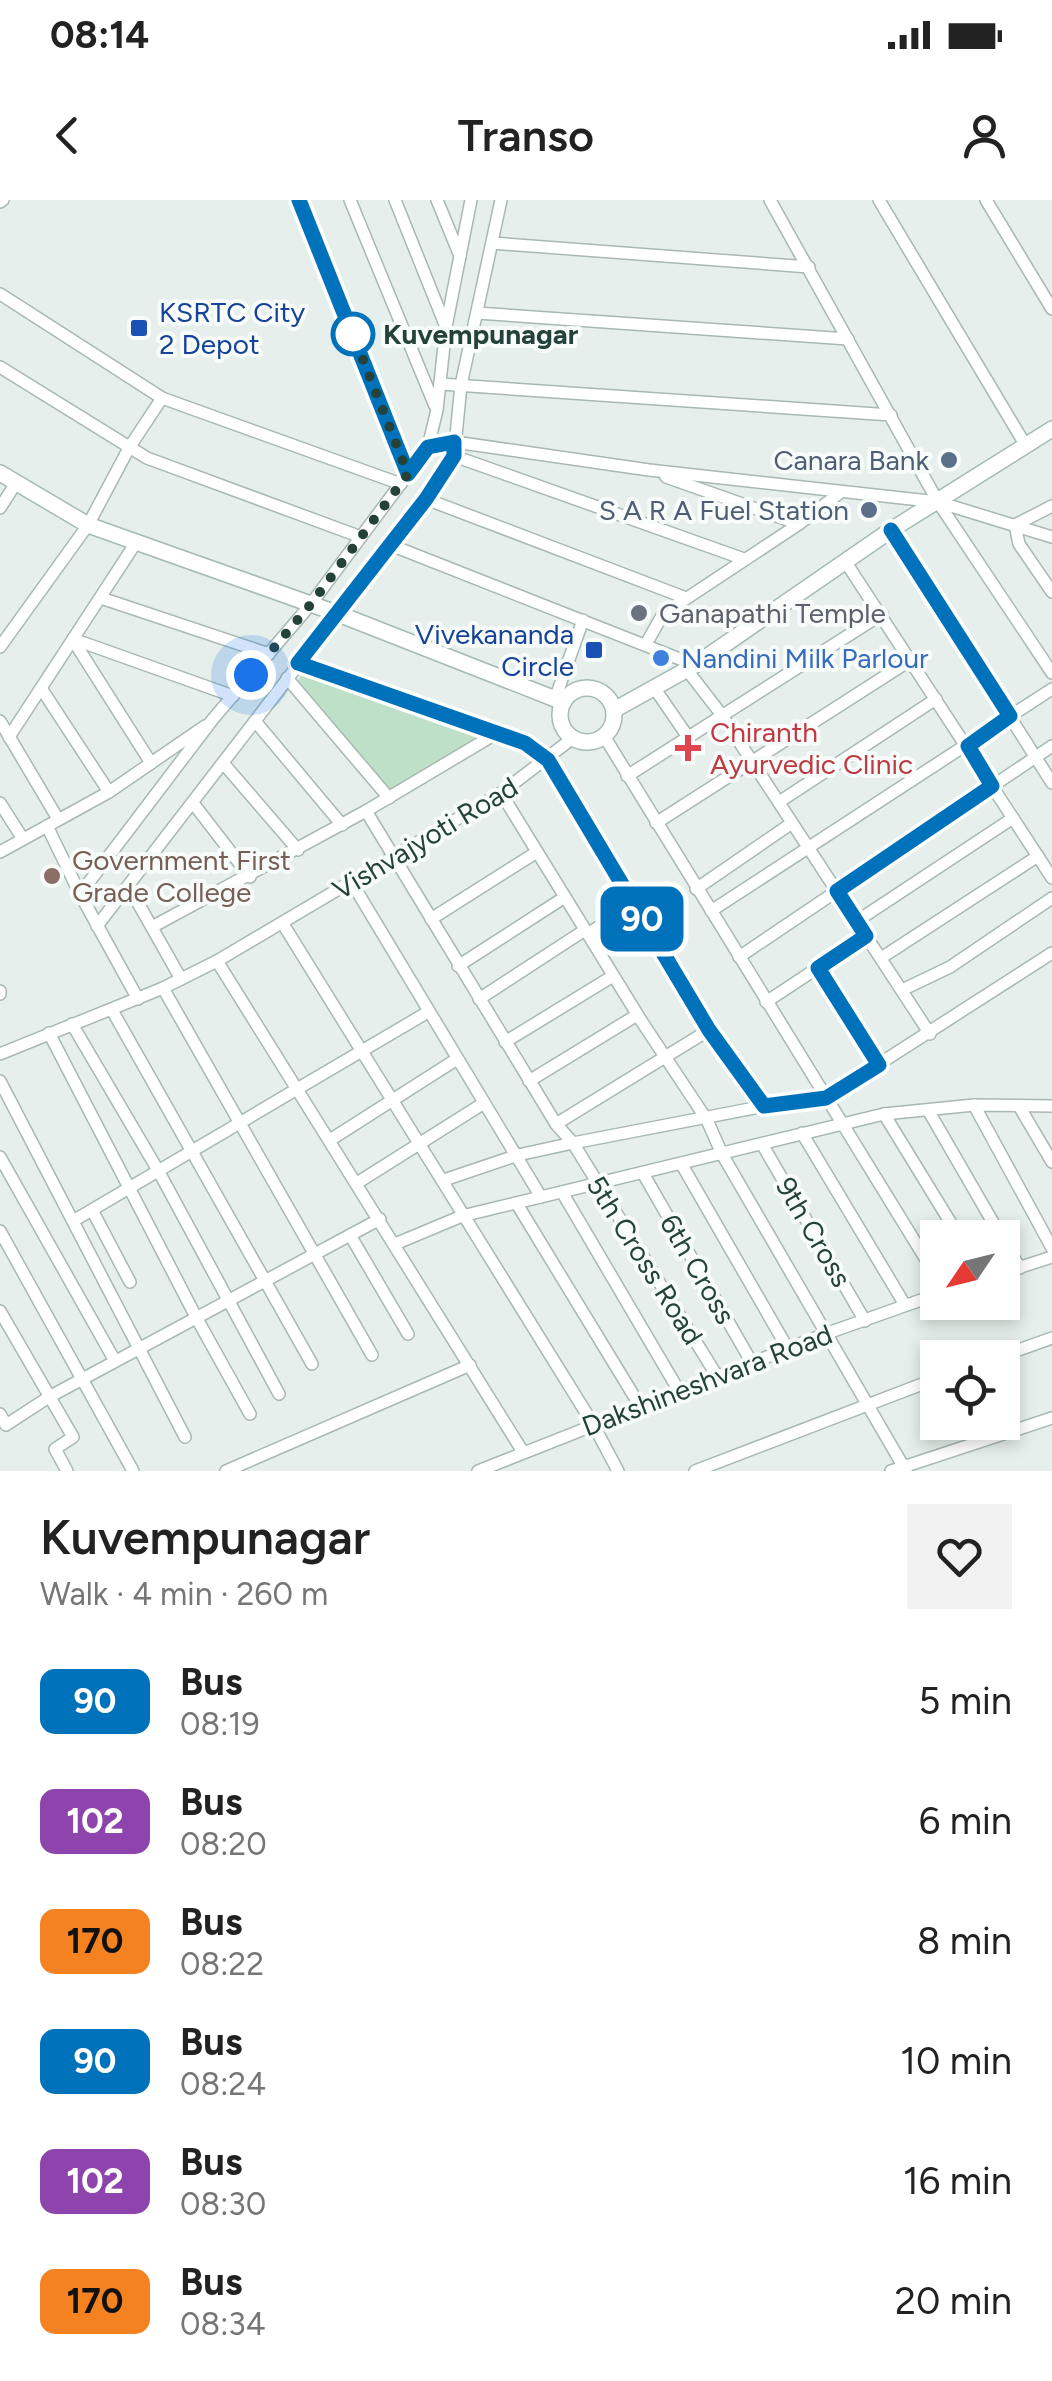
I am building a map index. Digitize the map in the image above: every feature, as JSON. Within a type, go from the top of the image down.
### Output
[{"type":"street","points":[[299,200],[405,478]]},
{"type":"street","points":[[350,200],[437,410]]},
{"type":"street","points":[[395,200],[446,327]]},
{"type":"street","points":[[437,200],[461,260]]},
{"type":"street","points":[[80,894],[233,696],[311,604],[428,447],[471,200]]},
{"type":"street","points":[[97,926],[426,499],[454,449],[461,385],[501,200]]},
{"type":"street","points":[[755,200],[770,201],[938,502],[1052,673]]},
{"type":"street","points":[[879,200],[1026,446]]},
{"type":"street","points":[[986,200],[1052,309]]},
{"type":"street","points":[[492,243],[809,267]]},
{"type":"street","points":[[0,294],[162,398],[405,478]]},
{"type":"street","points":[[476,312],[848,340]]},
{"type":"street","points":[[0,367],[129,448],[362,537]]},
{"type":"street","points":[[440,384],[891,415]]},
{"type":"street","points":[[0,647],[88,525],[129,448],[162,398]]},
{"type":"street","points":[[614,710],[691,667],[891,530],[1052,428]]},
{"type":"street","points":[[428,447],[938,502],[1052,537]]},
{"type":"street","points":[[454,449],[744,559]]},
{"type":"street","points":[[649,470],[799,524]]},
{"type":"street","points":[[0,472],[88,525],[336,613],[559,700]]},
{"type":"street","points":[[0,508],[16,483]]},
{"type":"street","points":[[646,644],[663,614],[841,492]]},
{"type":"street","points":[[426,499],[686,598]]},
{"type":"street","points":[[1014,525],[1052,506]]},
{"type":"street","points":[[1014,525],[1019,544],[1052,592]]},
{"type":"street","points":[[891,530],[1052,783]]},
{"type":"street","points":[[10,737],[137,541]]},
{"type":"street","points":[[388,544],[646,644],[691,667],[930,1034]]},
{"type":"street","points":[[846,561],[1052,878]]},
{"type":"street","points":[[100,598],[269,654]]},
{"type":"street","points":[[628,776],[882,614]]},
{"type":"street","points":[[559,700],[588,688],[604,694],[614,710],[612,727],[590,742],[573,738],[562,725],[559,700],[583,620]]},
{"type":"street","points":[[72,640],[233,696]]},
{"type":"street","points":[[72,640],[151,764]]},
{"type":"street","points":[[656,823],[912,658]]},
{"type":"street","points":[[298,663],[538,750],[548,760],[709,1030],[764,1106]]},
{"type":"street","points":[[286,678],[388,798]]},
{"type":"street","points":[[41,688],[109,792]]},
{"type":"street","points":[[655,689],[688,736]]},
{"type":"street","points":[[711,911],[1052,689]]},
{"type":"street","points":[[778,802],[936,699]]},
{"type":"street","points":[[0,852],[109,792],[214,720]]},
{"type":"street","points":[[0,721],[52,822],[80,894],[138,999]]},
{"type":"street","points":[[255,721],[342,825]]},
{"type":"street","points":[[152,927],[298,850],[497,732]]},
{"type":"street","points":[[604,736],[920,1251]]},
{"type":"street","name":"Vishvajyoti Road","points":[[0,1054],[164,988],[218,961],[501,793],[573,738]]},
{"type":"street","points":[[739,957],[1052,746]]},
{"type":"street","points":[[223,763],[298,850]]},
{"type":"street","points":[[501,793],[707,1120],[722,1154],[900,1469],[1052,1418]]},
{"type":"street","points":[[0,803],[23,839]]},
{"type":"street","points":[[193,803],[250,877]]},
{"type":"street","name":"5th Cross Road","points":[[366,811],[556,1124],[573,1143],[718,1376]]},
{"type":"street","points":[[856,920],[1013,818]]},
{"type":"street","points":[[696,889],[792,823]]},
{"type":"street","points":[[431,918],[537,852]]},
{"type":"street","points":[[881,958],[1038,856]]},
{"type":"street","points":[[352,883],[541,1197]]},
{"type":"street","points":[[129,887],[181,980]]},
{"type":"street","points":[[458,966],[565,897]]},
{"type":"street","points":[[902,990],[950,967],[1052,898]]},
{"type":"street","points":[[479,999],[632,904]]},
{"type":"street","points":[[283,924],[444,1180],[462,1216],[593,1424],[618,1471]]},
{"type":"street","points":[[766,1002],[866,936]]},
{"type":"street","points":[[444,1180],[518,1155],[573,1143],[826,1098],[1052,953]]},
{"type":"street","points":[[218,961],[523,1452]]},
{"type":"street","points":[[818,968],[879,1065]]},
{"type":"street","points":[[505,1042],[613,976]]},
{"type":"street","points":[[164,988],[372,1355]]},
{"type":"street","points":[[112,1010],[312,1364]]},
{"type":"street","points":[[74,1221],[428,1012]]},
{"type":"street","points":[[530,1081],[638,1015]]},
{"type":"street","points":[[72,1024],[160,1172],[279,1394]]},
{"type":"street","points":[[556,1124],[709,1030]]},
{"type":"street","points":[[49,1033],[250,1414]]},
{"type":"street","points":[[330,1140],[456,1059]]},
{"type":"street","points":[[0,1080],[186,1437]]},
{"type":"street","points":[[357,1184],[484,1102]]},
{"type":"street","points":[[974,1105],[1052,1248]]},
{"type":"street","points":[[395,1244],[462,1216],[884,1114],[974,1105],[1052,1106]]},
{"type":"street","points":[[1020,1106],[1052,1162]]},
{"type":"street","points":[[928,1110],[992,1220]]},
{"type":"street","points":[[884,1114],[949,1220]]},
{"type":"street","points":[[802,1133],[905,1305]]},
{"type":"street","name":"9th Cross","points":[[762,1144],[865,1320]]},
{"type":"street","points":[[0,1158],[115,1361]]},
{"type":"street","points":[[682,1165],[788,1349]]},
{"type":"street","name":"6th Cross","points":[[644,1174],[752,1363]]},
{"type":"street","points":[[562,1192],[679,1391]]},
{"type":"street","points":[[516,1204],[640,1406]]},
{"type":"street","points":[[92,1210],[130,1282]]},
{"type":"street","points":[[0,1414],[6,1425],[84,1378],[380,1219]]},
{"type":"street","points":[[0,1232],[133,1471]]},
{"type":"street","points":[[350,1235],[408,1334]]},
{"type":"street","points":[[1020,1268],[1052,1257]]},
{"type":"street","name":"Dakshineshvara Road","points":[[478,1471],[920,1300]]},
{"type":"street","points":[[0,1310],[73,1438],[55,1450],[67,1471]]},
{"type":"street","points":[[1020,1349],[1052,1338]]},
{"type":"street","points":[[226,1471],[470,1366]]},
{"type":"street","points":[[695,1471],[920,1384]]},
{"type":"green space","points":[[301,675],[484,736],[388,790],[297,683]]},
{"type":"bus line","name":"90","points":[[299,200],[408,474],[428,447],[454,442],[454,456],[426,499],[298,663],[538,750],[548,760],[709,1030],[764,1106],[826,1098],[879,1065],[818,968],[866,936],[837,891],[992,786],[968,746],[1010,716],[891,530]]},
{"type":"place","name":"KSRTC City 2 Depot","points":[[139,328]]},
{"type":"place","name":"Kuvempunagar","points":[[353,334]]},
{"type":"place","name":"Canara Bank","points":[[949,460]]},
{"type":"place","name":"S A R A Fuel Station","points":[[869,510]]},
{"type":"place","name":"Ganapathi Temple","points":[[639,613]]},
{"type":"place","name":"Vivekananda Circle","points":[[594,650]]},
{"type":"place","name":"Nandini Milk Parlour","points":[[661,658]]},
{"type":"place","name":"Chiranth Ayurvedic Clinic","points":[[688,748]]},
{"type":"place","name":"Government First Grade College","points":[[52,876]]},
{"type":"route","points":[[251,675],[311,604],[408,474],[353,334]]}]
